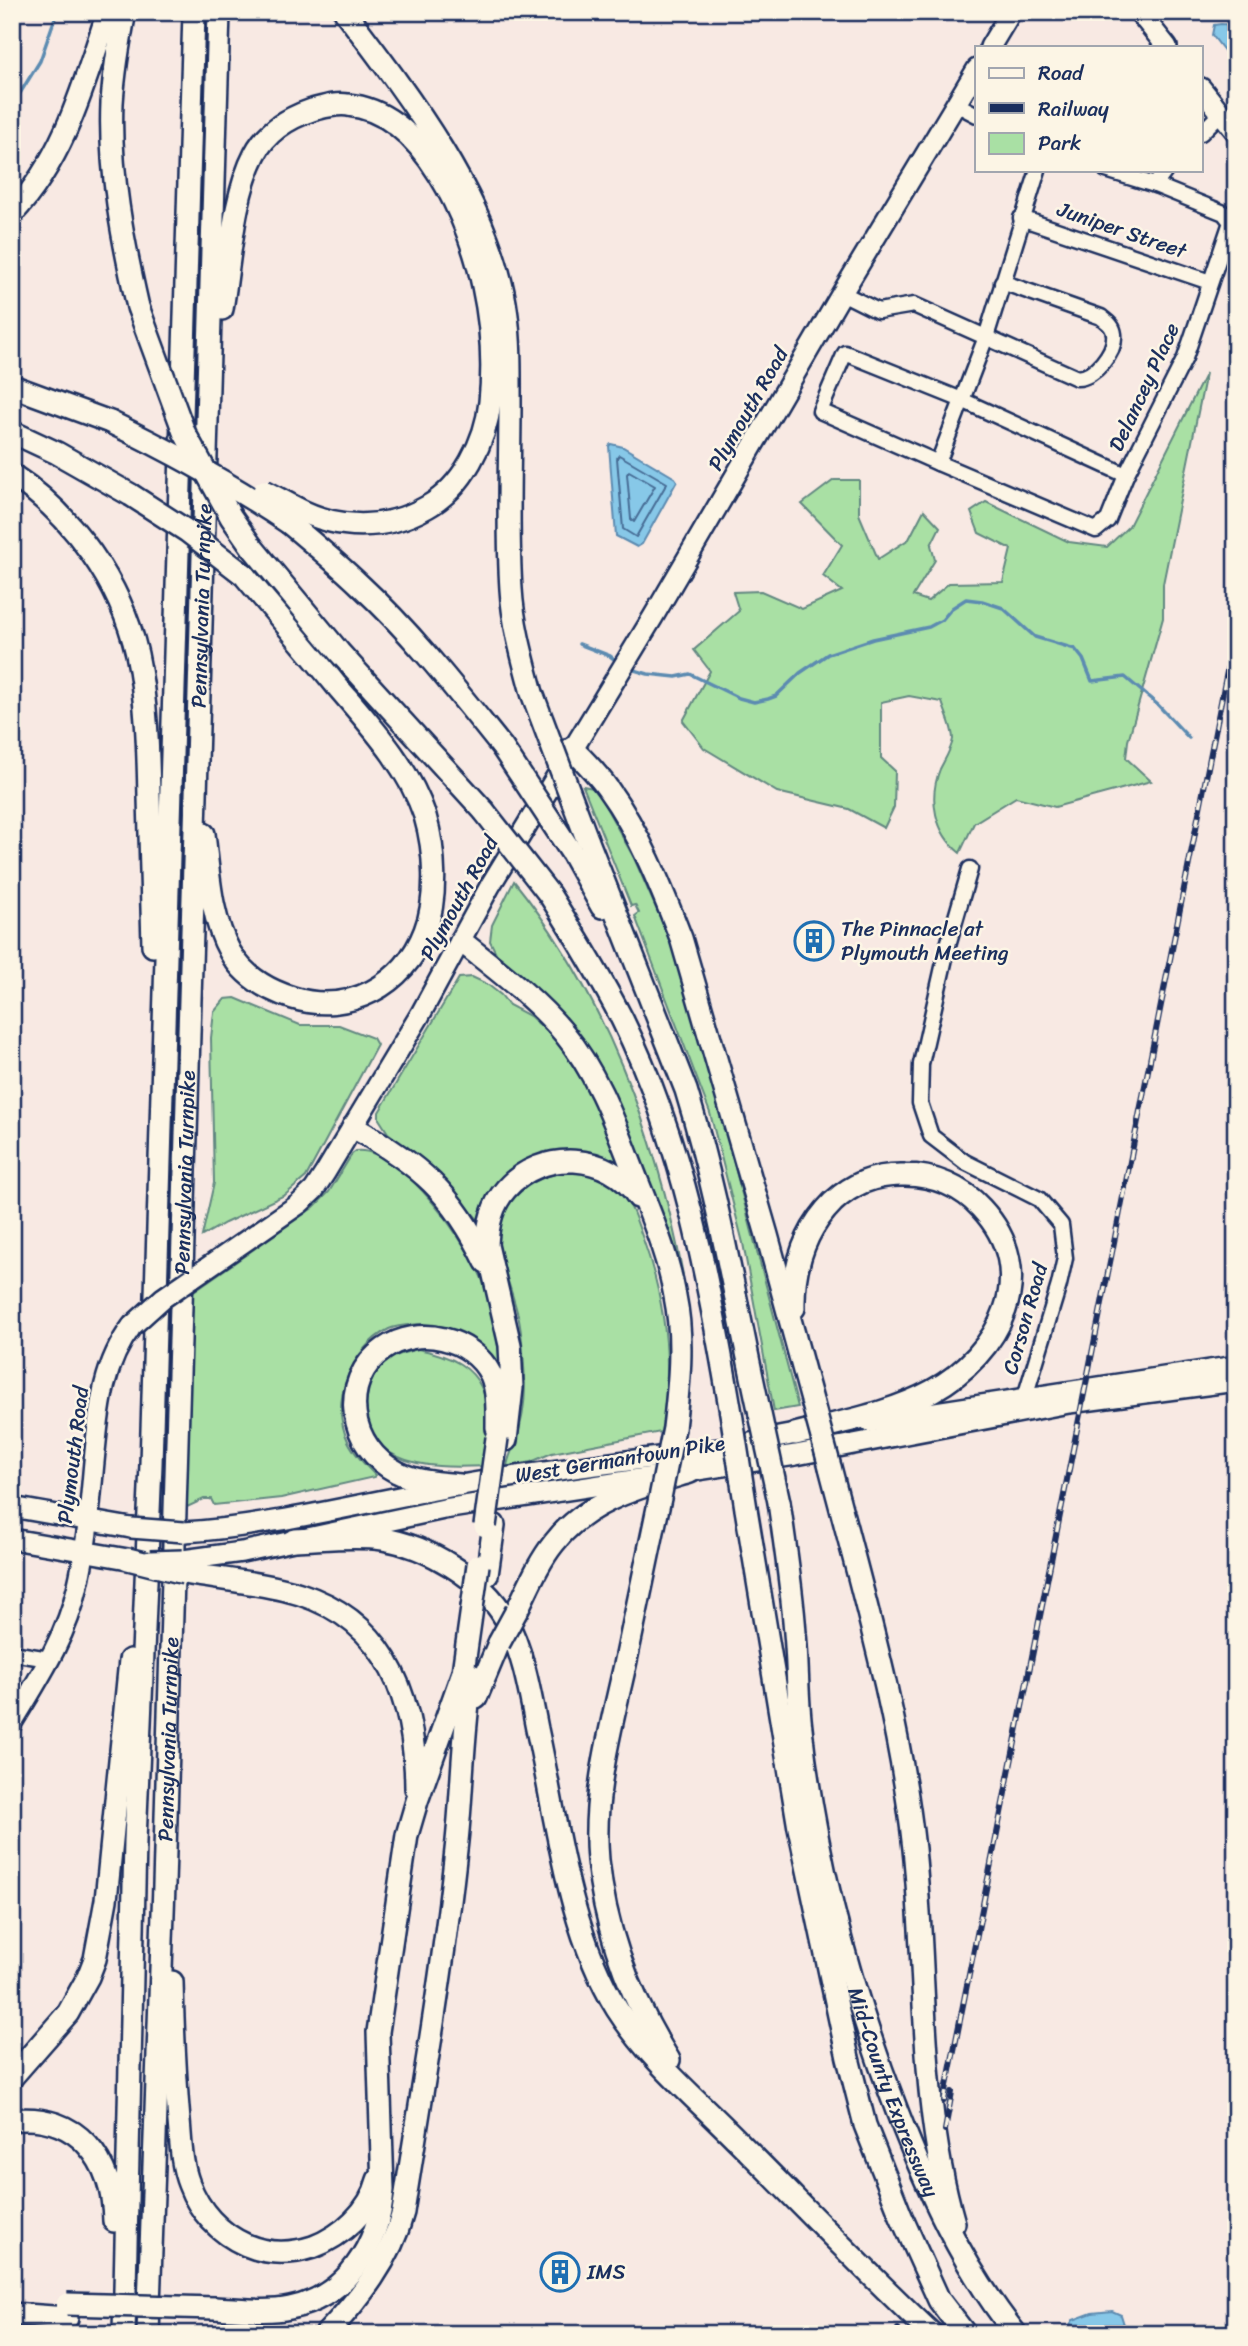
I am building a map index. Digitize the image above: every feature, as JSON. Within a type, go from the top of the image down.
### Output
[{"type":"highway","points":[[12,214],[41,178],[63,139],[108,12]]},
{"type":"highway","points":[[125,12],[112,103],[113,160],[123,243],[138,307],[184,432],[231,517],[252,547],[339,652],[484,811],[549,894],[584,949],[623,1020],[653,1090],[671,1140],[710,1293],[746,1509],[808,1828]]},
{"type":"highway","name":"Pennsylvania Turnpike","points":[[123,2334],[135,1841],[151,1464],[194,12]]},
{"type":"highway","name":"Pennsylvania Turnpike","points":[[148,2334],[164,1885],[219,12]]},
{"type":"highway","points":[[345,12],[384,64],[467,193],[489,244],[503,292],[510,344],[511,591],[522,653],[580,846],[647,989],[686,1090],[713,1184],[779,1502],[793,1604],[808,1828]]},
{"type":"highway","points":[[209,394],[240,197],[254,155],[263,141],[288,120],[335,104],[362,107],[388,120],[418,145],[443,181],[475,255],[489,326],[492,366],[490,403],[484,430],[474,454],[454,485],[437,502],[421,511],[390,522],[351,525],[292,515]]},
{"type":"highway","points":[[12,386],[197,454],[292,515],[388,613],[444,675],[580,846]]},
{"type":"highway","points":[[12,432],[57,453],[187,531],[339,652]]},
{"type":"highway","points":[[12,475],[48,502],[90,552],[116,598],[136,653],[144,695],[148,756],[152,1011],[162,1091]]},
{"type":"highway","points":[[195,762],[215,915],[232,954],[246,973],[285,996],[314,1004],[338,1004],[363,996],[377,990],[396,975],[415,952],[425,931],[431,906],[431,850],[425,817],[403,771],[381,738],[244,575]]},
{"type":"highway","points":[[572,748],[608,789],[640,844],[681,938],[767,1235],[887,1684],[908,1794],[918,1885],[935,2125],[949,2203],[966,2263]]},
{"type":"highway","points":[[461,941],[539,1006],[584,1060],[602,1094],[658,1234],[676,1297],[680,1369],[674,1428],[610,1732],[599,1803],[598,1858],[614,1941],[634,1993],[659,2044],[704,2108]]},
{"type":"highway","points":[[354,1127],[388,1147],[435,1183],[471,1233],[493,1276]]},
{"type":"highway","points":[[326,2334],[360,2296],[395,2238],[403,2212],[430,2041],[456,1848],[482,1570],[512,1388],[510,1345],[487,1245],[494,1208],[505,1190],[524,1173],[544,1164],[578,1161],[597,1165],[619,1176],[633,1190],[658,1234]]},
{"type":"highway","points":[[795,1434],[914,1400],[950,1381],[981,1354],[1002,1318],[1010,1276],[1008,1258],[992,1220],[968,1196],[934,1179],[897,1174],[867,1180],[853,1186],[823,1213],[810,1231],[800,1256],[793,1306],[799,1355]]},
{"type":"highway","points":[[460,1485],[412,1478],[397,1472],[371,1452],[356,1424],[354,1409],[360,1375],[369,1361],[384,1348],[415,1337],[432,1336],[464,1346],[484,1365],[492,1377],[502,1439]]},
{"type":"highway","points":[[12,2077],[57,2026],[79,1996],[88,1978],[100,1940],[136,1577],[151,1464]]},
{"type":"highway","points":[[463,1766],[476,1696],[499,1643],[554,1543],[583,1516],[624,1492],[690,1472]]},
{"type":"highway","points":[[295,1540],[372,1538],[404,1545],[439,1559],[472,1580],[504,1617],[529,1688],[570,1886],[583,1933],[617,2007],[638,2039],[670,2075],[739,2141],[878,2284],[932,2334]]},
{"type":"highway","points":[[128,1559],[183,1567],[297,1593],[337,1611],[375,1642],[390,1662],[405,1701],[416,1751],[416,1801]]},
{"type":"highway","points":[[214,2315],[293,2308],[321,2297],[348,2276],[367,2249],[380,2214],[383,2190],[378,2032],[407,1835],[416,1801],[463,1672],[477,1611]]},
{"type":"highway","name":"Mid-County Expressway","points":[[808,1828],[850,1975],[881,2070],[934,2203],[966,2263],[1016,2334]]},
{"type":"highway","name":"Mid-County Expressway","points":[[808,1828],[848,2058],[865,2125],[901,2216],[939,2300],[965,2334]]},
{"type":"highway","points":[[164,1885],[172,1898],[174,2034],[182,2152],[187,2181],[203,2211],[228,2235],[257,2249],[279,2252],[315,2246],[339,2234],[365,2207],[377,2185],[381,2147]]},
{"type":"highway","points":[[12,2120],[37,2119],[65,2128],[91,2149],[104,2168],[114,2203],[114,2263],[123,2334]]},
{"type":"highway","points":[[12,2314],[67,2311],[214,2315],[273,2322],[306,2316],[326,2308],[366,2279],[387,2255]]},
{"type":"highway","points":[[12,2301],[67,2311]]},
{"type":"main road","points":[[990,46],[1011,12]]},
{"type":"main road","points":[[1139,12],[1166,46]]},
{"type":"main road","name":"Plymouth Road","points":[[12,1723],[49,1659],[74,1603],[89,1519],[103,1386],[114,1354],[132,1326],[163,1298],[266,1228],[306,1197],[325,1173],[420,1015],[572,748],[975,72]]},
{"type":"main road","points":[[1202,89],[1236,132]]},
{"type":"main road","name":"West Germantown Pike","points":[[12,1507],[131,1528],[184,1532],[231,1529],[460,1485],[723,1448],[1025,1397],[1236,1366]]},
{"type":"main road","name":"West Germantown Pike","points":[[183,1567],[444,1509],[796,1455],[1069,1404],[1236,1381]]},
{"type":"main road","points":[[12,1539],[128,1559]]},
{"type":"street","points":[[956,104],[975,114]]},
{"type":"street","points":[[1202,132],[1221,113]]},
{"type":"street","points":[[938,463],[986,337],[1037,172]]},
{"type":"street","name":"Delancey Place","points":[[962,400],[845,353],[820,411],[1096,530],[1108,520],[1126,475],[1185,358],[1231,222],[1224,213],[1155,185],[1113,172]]},
{"type":"street","points":[[1155,185],[1165,172]]},
{"type":"street","name":"Juniper Street","points":[[1021,218],[1210,282]]},
{"type":"street","points":[[842,293],[878,311],[914,305],[1077,378],[1087,378],[1097,371],[1113,342],[1114,335],[1110,324],[1101,317],[1002,282]]},
{"type":"street","points":[[962,400],[1126,475]]},
{"type":"street","name":"Corson Road","points":[[970,869],[948,946],[921,1063],[920,1103],[931,1136],[965,1162],[1040,1199],[1061,1225],[1065,1258],[1025,1397]]},
{"type":"street","points":[[12,1653],[49,1659]]},
{"type":"green space","points":[[1206,373],[1163,584],[1163,618],[1128,741],[1126,758],[1151,781],[1055,807],[1016,797],[974,823],[960,853],[945,836],[934,803],[936,780],[953,739],[942,702],[909,696],[881,702],[881,758],[895,771],[894,807],[884,828],[849,809],[777,792],[704,748],[683,721],[710,671],[694,650],[739,611],[733,592],[761,591],[802,609],[842,591],[823,576],[842,545],[802,504],[834,480],[859,480],[859,514],[878,559],[909,539],[924,510],[940,527],[931,545],[935,560],[913,596],[928,601],[949,583],[1003,582],[1011,549],[979,533],[971,512],[986,502],[1069,542],[1107,547],[1129,526]]},
{"type":"green space","points":[[583,786],[593,788],[598,793],[634,858],[666,931],[692,1004],[798,1407],[774,1411],[743,1243],[710,1113],[635,916],[639,913],[635,905],[631,906]]},
{"type":"green space","points":[[514,881],[575,970],[622,1068],[642,1118],[658,1170],[683,1275],[675,1247],[621,1115],[528,982],[497,955],[490,941],[492,925]]},
{"type":"green space","points":[[472,977],[487,984],[509,1005],[530,1016],[555,1039],[592,1095],[618,1161],[615,1163],[560,1153],[481,1223],[431,1166],[388,1133],[379,1119],[379,1112],[459,978]]},
{"type":"green space","points":[[235,998],[300,1025],[339,1025],[373,1038],[377,1045],[306,1177],[285,1195],[202,1236],[214,1183],[211,1038],[214,1012],[225,999]]},
{"type":"green space","points":[[356,1151],[374,1154],[394,1165],[413,1181],[450,1225],[465,1248],[485,1286],[496,1331],[502,1376],[478,1346],[458,1332],[421,1324],[389,1329],[364,1349],[354,1363],[347,1378],[341,1410],[348,1441],[374,1477],[281,1498],[214,1505],[211,1499],[204,1499],[183,1509],[191,1293],[314,1207],[329,1192]]},
{"type":"green space","points":[[571,1172],[597,1178],[620,1192],[631,1207],[642,1236],[662,1308],[665,1333],[667,1382],[661,1432],[552,1453],[531,1462],[507,1467],[521,1421],[525,1384],[519,1320],[500,1253],[498,1237],[501,1222],[507,1208],[527,1186],[555,1174]]},
{"type":"green space","points":[[418,1349],[461,1364],[474,1375],[487,1404],[488,1466],[418,1463],[396,1456],[375,1438],[366,1411],[371,1383],[388,1360]]},
{"type":"water","points":[[1214,25],[1236,25],[1236,66],[1212,35]]},
{"type":"water","points":[[611,444],[623,447],[677,481],[642,544],[637,547],[616,536],[609,446]]},
{"type":"water","points":[[1112,2311],[1121,2315],[1127,2334],[1072,2334],[1068,2328],[1073,2320],[1092,2313]]},
{"type":"waterway","points":[[12,106],[40,61],[57,12]]},
{"type":"waterway","points":[[12,127],[18,141]]},
{"type":"waterway","points":[[631,669],[676,677],[690,674],[739,698],[754,702],[776,696],[800,673],[828,654],[873,639],[929,627],[942,620],[952,608],[966,599],[1003,608],[1035,637],[1075,649],[1083,659],[1092,681],[1125,677],[1158,705],[1189,738]]},
{"type":"waterway","points":[[579,644],[618,662]]},
{"type":"waterway","points":[[1233,782],[1236,786]]},
{"type":"waterway","points":[[1235,2334],[1232,2236],[1236,2179]]},
{"type":"railway","points":[[944,2101],[1236,626]]},
{"type":"railway","points":[[945,2130],[952,2092]]},
{"type":"railway","points":[[897,2334],[898,2329]]},
{"type":"place","name":"The Pinnacle at Plymouth Meeting","points":[[814,941]]},
{"type":"place","name":"IMS","points":[[560,2272]]}]
